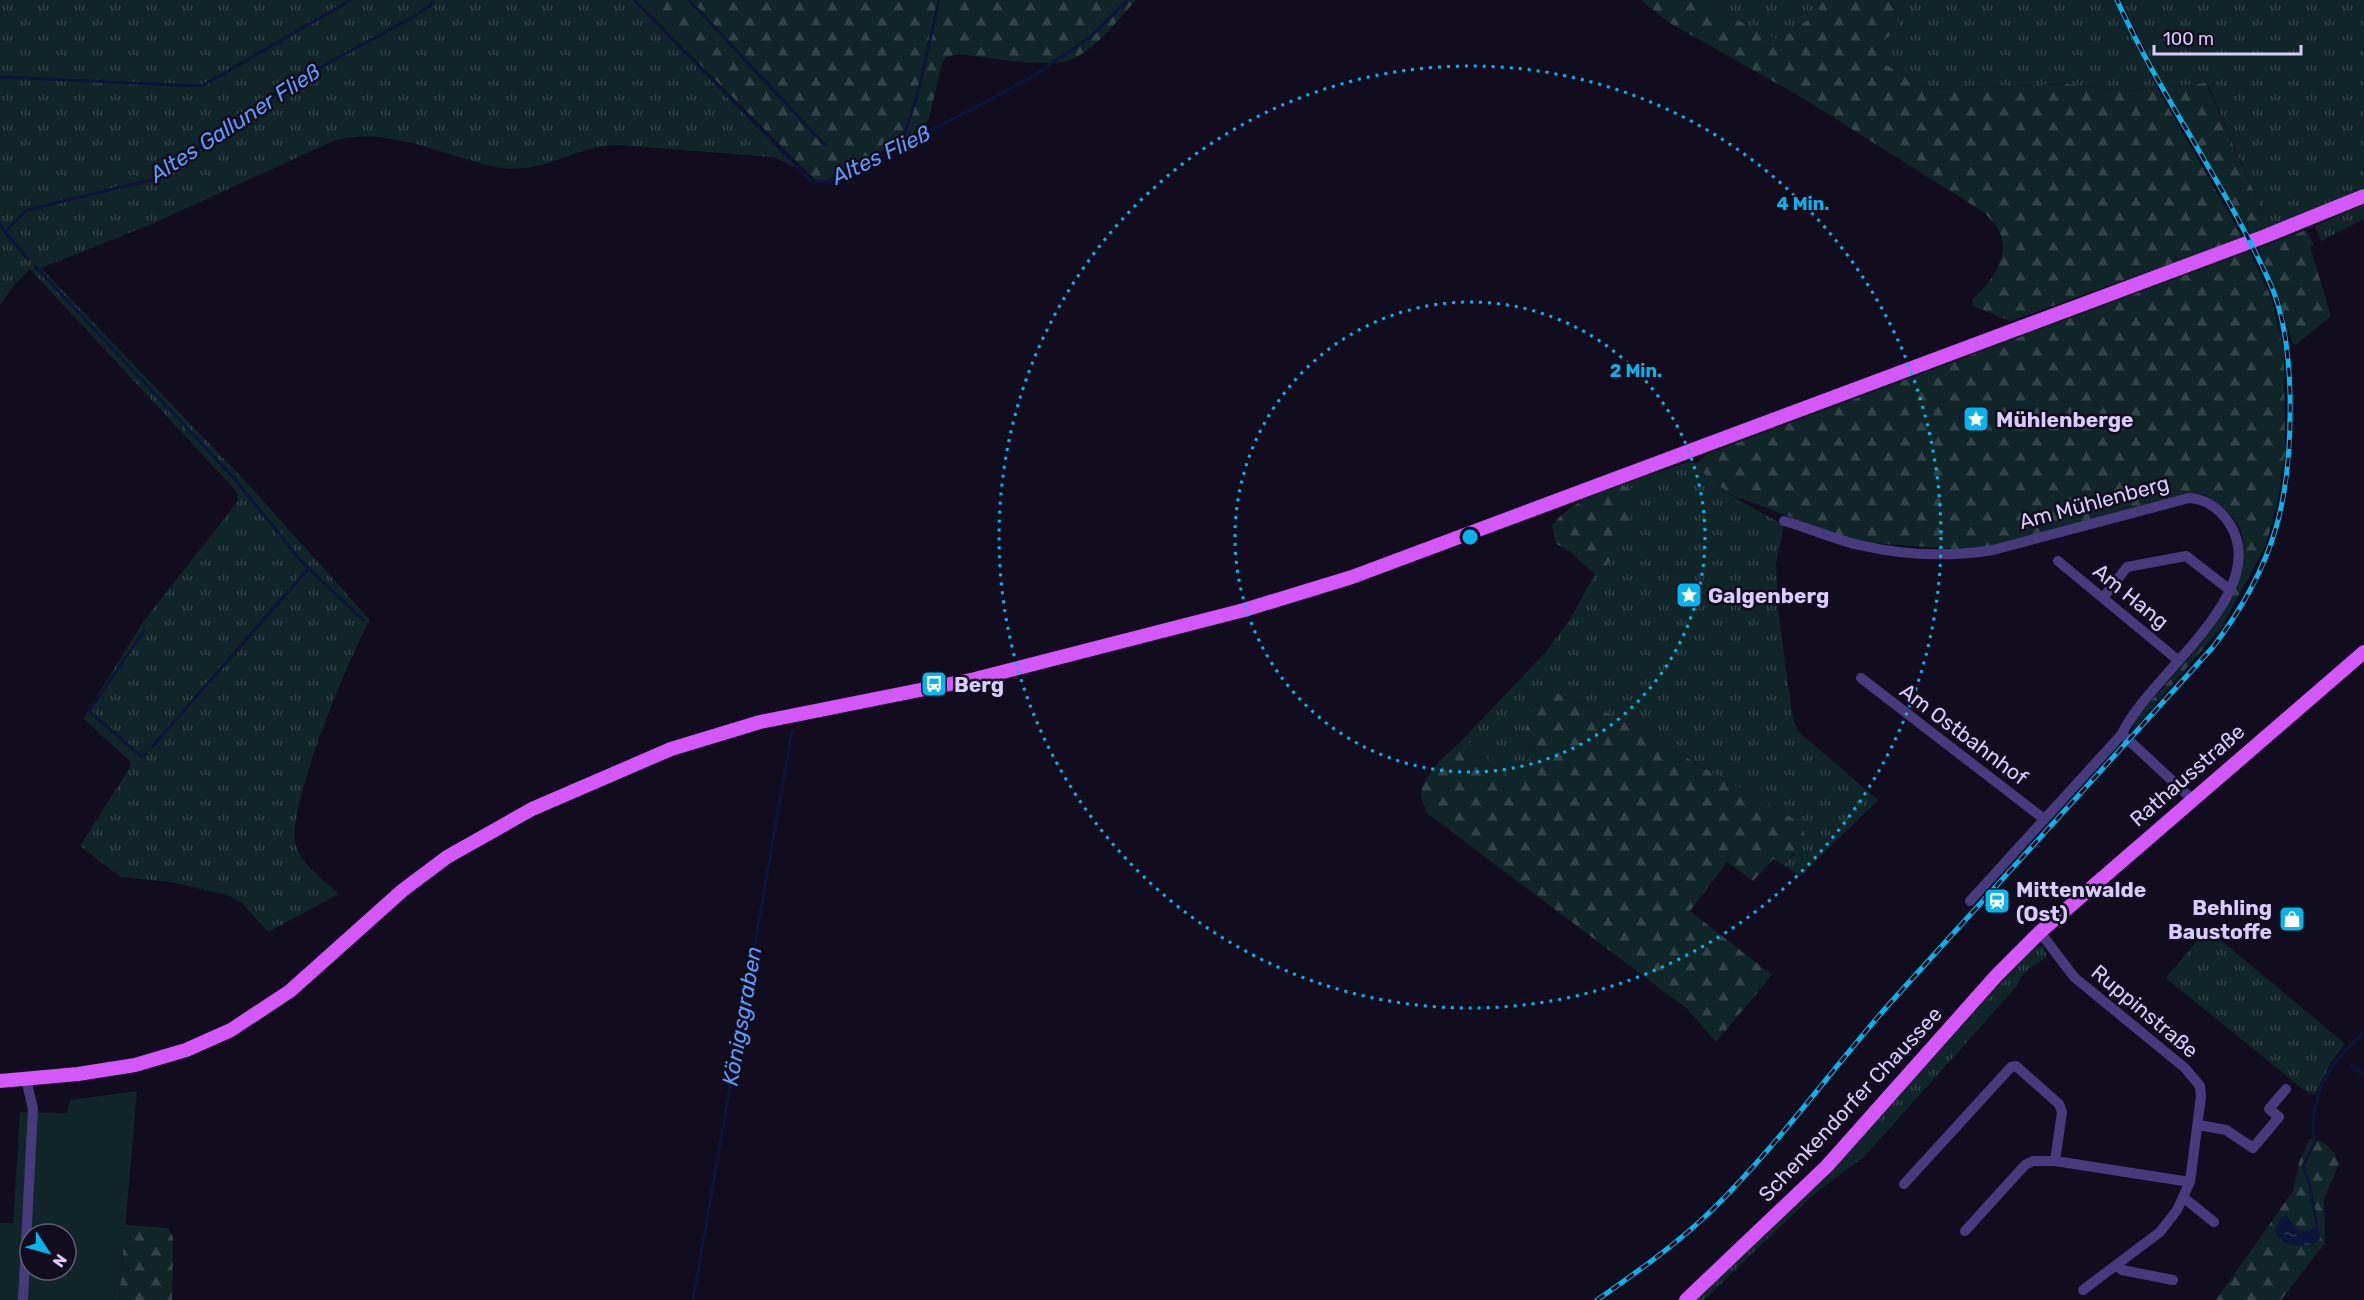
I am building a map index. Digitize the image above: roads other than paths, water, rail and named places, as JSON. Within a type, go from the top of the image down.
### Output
[{"type":"main road","points":[[0,1081],[88,1073],[161,1059],[215,1038],[260,1013],[305,979],[403,890],[447,857],[532,809],[617,770],[707,736],[770,720],[924,691],[1299,594],[1392,563],[2263,237],[2364,196]]},
{"type":"main road","name":"Rathausstraße","points":[[2040,932],[2364,652]]},
{"type":"main road","name":"Schenkendorfer Chaussee","points":[[1686,1300],[1827,1166],[1996,976],[2040,932]]},
{"type":"street","name":"Am Mühlenberg","points":[[1784,521],[1857,545],[1890,552],[1970,554],[1993,550],[2171,501],[2201,498],[2219,510],[2237,540],[2240,558],[2229,590],[2214,616],[2179,661],[2133,712],[2122,734]]},
{"type":"street","points":[[2103,598],[2127,567],[2186,556],[2229,590]]},
{"type":"street","name":"Am Hang","points":[[2058,561],[2179,661]]},
{"type":"street","name":"Am Ostbahnhof","points":[[1861,678],[2044,819]]},
{"type":"street","points":[[1970,901],[2122,734],[2192,799]]},
{"type":"street","name":"Ruppinstraße","points":[[2040,932],[2074,977],[2194,1078],[2200,1086],[2199,1125],[2190,1182],[2184,1198],[2160,1232],[2083,1290]]},
{"type":"street","points":[[1904,1184],[2011,1067],[2016,1066],[2059,1104],[2062,1112],[2055,1161]]},
{"type":"street","points":[[24,1300],[33,1109],[26,1079]]},
{"type":"street","points":[[2199,1125],[2226,1130],[2253,1148],[2279,1117],[2270,1109],[2286,1089]]},
{"type":"street","points":[[1965,1231],[2025,1165],[2032,1161],[2055,1161],[2190,1182]]},
{"type":"street","points":[[2184,1198],[2214,1222]]},
{"type":"street","points":[[2117,1265],[2122,1270],[2173,1280]]},
{"type":"water","points":[[2286,1215],[2297,1230],[2306,1231],[2317,1227],[2321,1236],[2319,1240],[2301,1246],[2282,1241],[2275,1230],[2281,1218]]},
{"type":"waterway","name":"Altes Galluner Fließ","points":[[0,77],[202,86],[351,0]]},
{"type":"waterway","name":"Altes Galluner Fließ","points":[[0,224],[5,232],[27,210],[155,179],[283,88],[418,14],[432,4],[433,0]]},
{"type":"waterway","name":"Altes Fließ","points":[[634,0],[812,182],[836,181],[1030,78],[1089,38],[1128,0]]},
{"type":"waterway","points":[[689,0],[825,145]]},
{"type":"waterway","points":[[901,146],[919,88],[939,0]]},
{"type":"waterway","points":[[5,232],[28,259]]},
{"type":"waterway","points":[[35,266],[233,477],[302,562],[363,620]]},
{"type":"waterway","points":[[153,746],[308,569]]},
{"type":"waterway","points":[[144,631],[89,711],[142,757],[146,754]]},
{"type":"waterway","name":"Königsgraben","points":[[693,1300],[792,731]]},
{"type":"waterway","points":[[2317,1227],[2310,1186],[2303,1166],[2315,1142],[2313,1124],[2316,1105],[2330,1070],[2364,1031]]},
{"type":"waterway","points":[[2351,1065],[2364,1075]]},
{"type":"railway","points":[[1597,1300],[1685,1234],[1712,1210],[1759,1160],[1891,1002],[2213,647],[2252,587],[2266,558],[2283,497],[2290,431],[2289,366],[2279,309],[2253,247],[2153,72],[2117,0]]},
{"type":"place","name":"Mühlenberge","points":[[1976,419]]},
{"type":"place","name":"Galgenberg","points":[[1689,595]]},
{"type":"place","name":"Berg","points":[[934,684]]},
{"type":"place","name":"Mittenwalde (Ost)","points":[[1997,901]]},
{"type":"place","name":"Behling Baustoffe","points":[[2292,919]]}]
